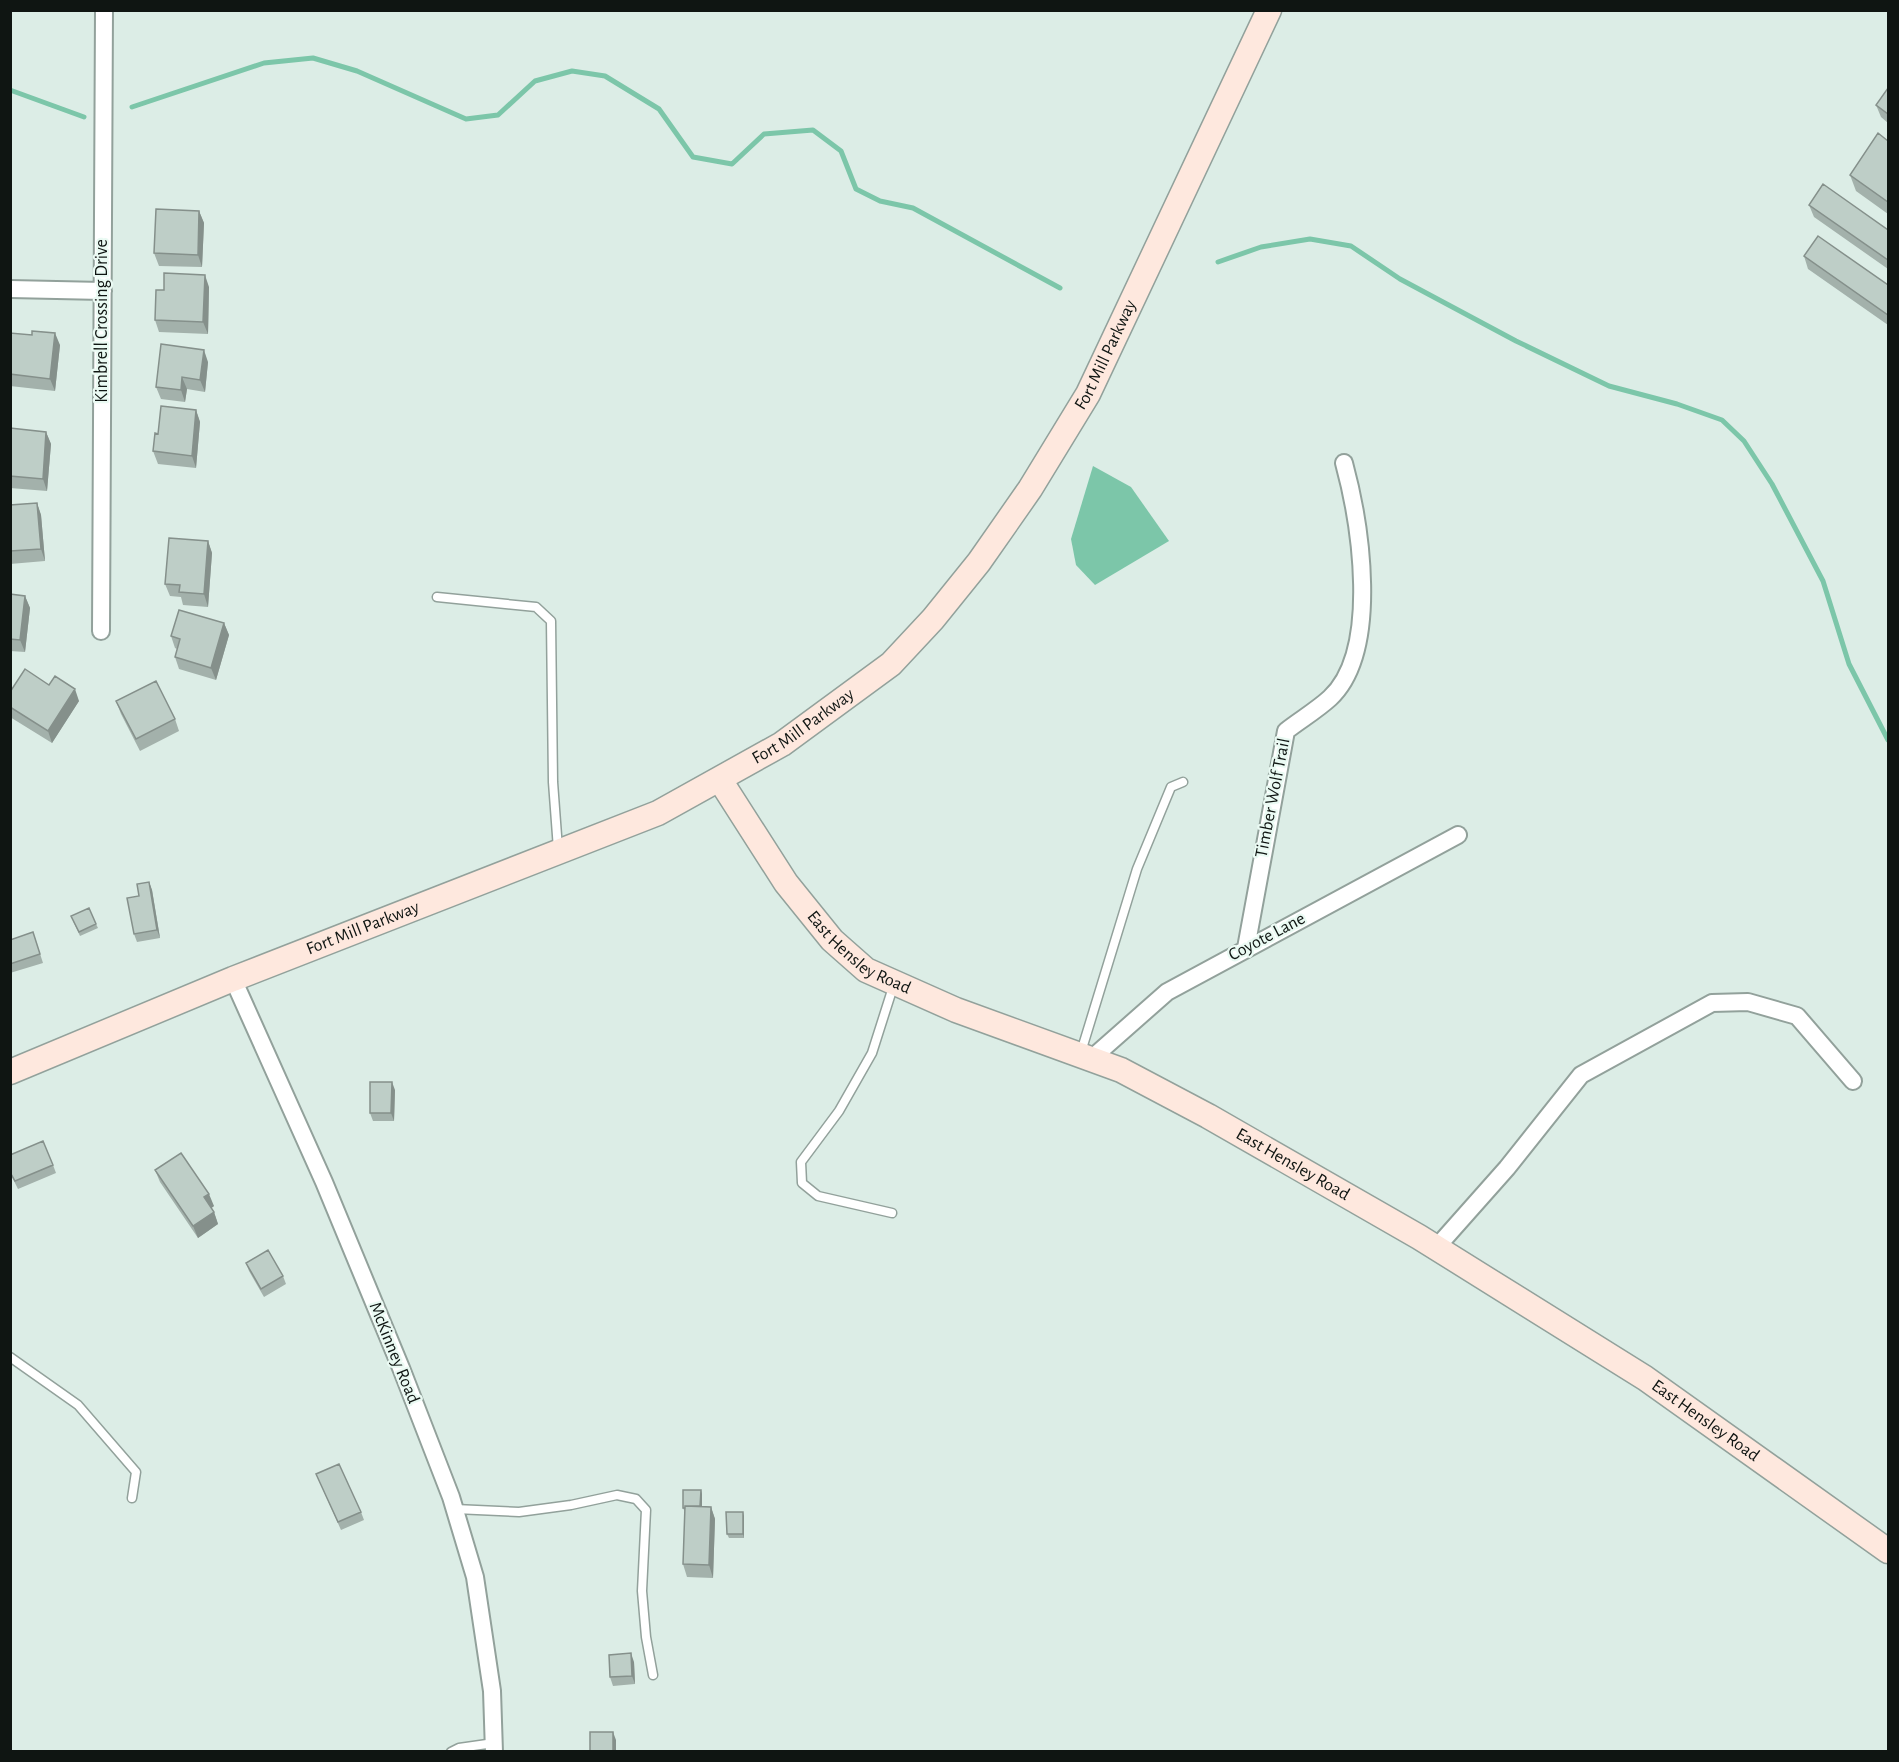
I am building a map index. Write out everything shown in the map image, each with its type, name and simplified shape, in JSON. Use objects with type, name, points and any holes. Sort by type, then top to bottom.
[{"type":"main road","name":"Fort Mill Parkway","points":[[10,1072],[233,979],[658,813],[782,744],[891,664],[933,619],[979,562],[1030,489],[1088,394],[1269,10]]},
{"type":"main road","name":"East Hensley Road","points":[[720,780],[786,883],[832,940],[866,970],[956,1010],[1121,1070],[1208,1116],[1436,1248],[1645,1378],[1888,1551]]},
{"type":"street","name":"Kimbrell Crossing Drive","points":[[101,631],[104,10]]},
{"type":"street","points":[[10,290],[103,291]]},
{"type":"street","name":"Timber Wolf Trail","points":[[1246,948],[1286,731],[1331,697],[1346,675],[1358,642],[1363,603],[1360,550],[1354,499],[1344,463]]},
{"type":"street","name":"Coyote Lane","points":[[1085,1057],[1167,992],[1458,835]]},
{"type":"street","name":"McKinney Road","points":[[233,979],[324,1182],[401,1368],[454,1509],[475,1577],[492,1691],[494,1748]]},
{"type":"street","points":[[1436,1248],[1507,1168],[1581,1075],[1712,1003],[1748,1002],[1797,1016],[1853,1081]]},
{"type":"lane","points":[[437,597],[536,607],[551,621],[553,782],[558,852]]},
{"type":"lane","points":[[1085,1057],[1137,869],[1171,788],[1183,782]]},
{"type":"lane","points":[[892,1213],[818,1196],[802,1183],[801,1162],[839,1111],[872,1053],[894,983]]},
{"type":"lane","points":[[10,1357],[78,1405],[136,1472],[132,1498]]},
{"type":"lane","points":[[454,1509],[519,1512],[572,1505],[617,1495],[636,1499],[646,1510],[642,1591],[646,1637],[653,1676]]},
{"type":"lane","points":[[451,1752],[494,1748]]},
{"type":"shaded area","points":[[1093,466],[1131,487],[1169,541],[1095,585],[1076,565],[1071,539]]},
{"type":"building","points":[[1888,88],[1888,114],[1876,105]]},
{"type":"building","points":[[1878,133],[1888,141],[1888,202],[1850,175]]},
{"type":"building","points":[[1823,184],[1888,230],[1888,260],[1809,205]]},
{"type":"building","points":[[156,209],[199,211],[198,255],[154,253]]},
{"type":"building","points":[[1818,236],[1888,285],[1888,315],[1804,256]]},
{"type":"building","points":[[164,273],[205,275],[203,322],[155,320],[156,290],[164,290]]},
{"type":"building","points":[[32,331],[55,333],[50,379],[10,374],[10,333],[32,335]]},
{"type":"building","points":[[161,344],[204,350],[200,380],[182,377],[181,390],[156,387]]},
{"type":"building","points":[[161,406],[196,410],[192,456],[153,451],[155,433],[158,434]]},
{"type":"building","points":[[10,428],[46,432],[43,479],[10,476]]},
{"type":"building","points":[[37,503],[41,549],[10,551],[10,505]]},
{"type":"building","points":[[169,538],[208,541],[204,594],[179,592],[180,585],[165,584]]},
{"type":"building","points":[[10,594],[25,596],[20,640],[10,639]]},
{"type":"building","points":[[179,610],[224,623],[211,668],[175,657],[180,639],[171,636]]},
{"type":"building","points":[[25,669],[49,685],[55,676],[75,689],[48,731],[10,707],[10,692]]},
{"type":"building","points":[[156,681],[175,719],[136,739],[116,701]]},
{"type":"building","points":[[149,882],[157,930],[134,934],[127,898],[139,896],[137,884]]},
{"type":"building","points":[[89,908],[96,924],[79,932],[71,916]]},
{"type":"building","points":[[33,932],[40,954],[10,964],[10,940]]},
{"type":"building","points":[[370,1082],[392,1082],[391,1113],[370,1113]]},
{"type":"building","points":[[43,1141],[53,1165],[15,1181],[10,1172],[10,1155]]},
{"type":"building","points":[[181,1153],[209,1194],[204,1197],[214,1212],[193,1226],[155,1170]]},
{"type":"building","points":[[268,1250],[283,1276],[261,1289],[246,1263]]},
{"type":"building","points":[[339,1464],[361,1512],[338,1522],[316,1474]]},
{"type":"building","points":[[683,1490],[701,1490],[700,1506],[683,1508]]},
{"type":"building","points":[[685,1506],[711,1507],[709,1565],[683,1564]]},
{"type":"building","points":[[726,1512],[743,1512],[743,1534],[727,1534]]},
{"type":"building","points":[[631,1653],[632,1676],[610,1677],[609,1655]]},
{"type":"building","points":[[590,1732],[613,1732],[613,1752],[590,1752]]},
{"type":"waterway","points":[[132,107],[264,63],[313,58],[357,71],[466,119],[498,115],[535,81],[572,71],[605,76],[659,109],[693,157],[732,164],[764,134],[813,130],[841,151],[856,189],[880,201],[913,208],[1060,288]]},
{"type":"waterway","points":[[10,90],[84,117]]},
{"type":"waterway","points":[[1218,262],[1261,247],[1310,239],[1351,246],[1400,279],[1516,341],[1609,386],[1677,404],[1722,420],[1744,441],[1772,484],[1823,581],[1849,664],[1888,740]]}]
